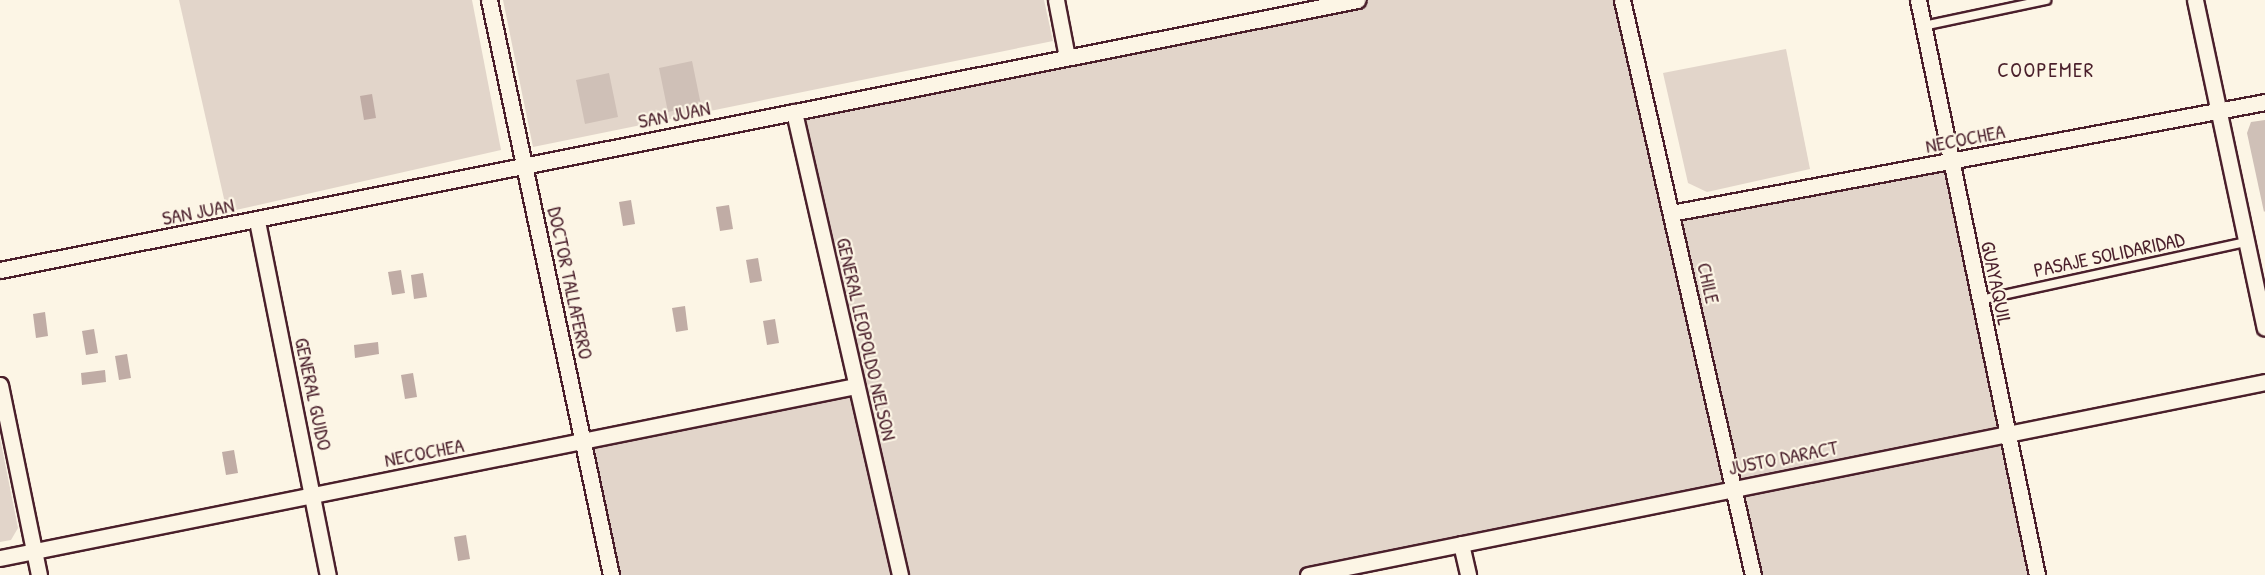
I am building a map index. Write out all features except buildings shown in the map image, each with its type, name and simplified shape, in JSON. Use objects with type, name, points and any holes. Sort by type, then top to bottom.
[{"type":"street","name":"DOCTOR TALLAFERRO","points":[[489,0],[611,575]]},
{"type":"street","points":[[1056,0],[1067,57]]},
{"type":"street","name":"SAN JUAN","points":[[0,270],[257,221],[1357,0]]},
{"type":"street","name":"CHILE","points":[[1622,0],[1753,575]]},
{"type":"street","name":"GUAYAQUIL","points":[[1918,0],[1949,162],[2037,575]]},
{"type":"street","points":[[2195,0],[2265,328]]},
{"type":"street","name":"NECOCHEA","points":[[1671,213],[2265,102]]},
{"type":"street","name":"GENERAL LEOPOLDO NELSON","points":[[794,112],[900,575]]},
{"type":"street","name":"GENERAL GUIDO","points":[[257,221],[328,575]]},
{"type":"street","name":"JUSTO DARACT","points":[[1308,575],[2265,382]]},
{"type":"street","points":[[0,385],[39,575]]},
{"type":"street","name":"NECOCHEA","points":[[0,558],[855,386]]},
{"type":"street","points":[[1461,544],[1468,575]]},
{"type":"lane","points":[[1923,26],[2046,0]]},
{"type":"lane","name":"PASAJE SOLIDARIDAD","points":[[1980,300],[2246,242]]},
{"type":"shaded area","points":[[179,0],[472,0],[501,150],[227,212]]},
{"type":"shaded area","points":[[503,0],[1044,0],[1053,41],[533,147]]},
{"type":"shaded area","points":[[1347,0],[1622,0],[1671,213],[1949,162],[2036,575],[1753,575],[1734,489],[1309,575],[611,575],[583,441],[855,385],[794,112]]},
{"type":"shaded area","points":[[1786,49],[1810,169],[1707,192],[1688,183],[1663,73]]},
{"type":"shaded area","points":[[372,94],[376,118],[364,120],[360,96]]},
{"type":"shaded area","points":[[631,200],[635,224],[623,226],[619,202]]},
{"type":"shaded area","points":[[729,205],[733,229],[720,231],[716,207]]},
{"type":"shaded area","points":[[758,258],[762,281],[750,283],[746,260]]},
{"type":"shaded area","points":[[401,270],[405,293],[392,295],[388,272]]},
{"type":"shaded area","points":[[423,273],[427,297],[414,299],[411,275]]},
{"type":"shaded area","points":[[685,306],[688,330],[676,332],[672,308]]},
{"type":"shaded area","points":[[45,312],[48,336],[36,338],[33,314]]},
{"type":"shaded area","points":[[775,319],[779,343],[767,345],[763,321]]},
{"type":"shaded area","points":[[94,329],[98,353],[86,355],[82,331]]},
{"type":"shaded area","points":[[378,342],[379,354],[355,358],[354,345]]},
{"type":"shaded area","points":[[127,354],[131,378],[119,380],[115,356]]},
{"type":"shaded area","points":[[105,370],[106,382],[82,385],[81,373]]},
{"type":"shaded area","points":[[413,373],[417,397],[405,399],[401,375]]},
{"type":"shaded area","points":[[0,438],[18,528],[11,540],[0,542]]},
{"type":"shaded area","points":[[234,450],[238,473],[226,475],[222,452]]},
{"type":"shaded area","points":[[466,535],[470,559],[458,561],[454,537]]},
{"type":"district","name":"COOPEMER","points":[[2046,70]]}]
